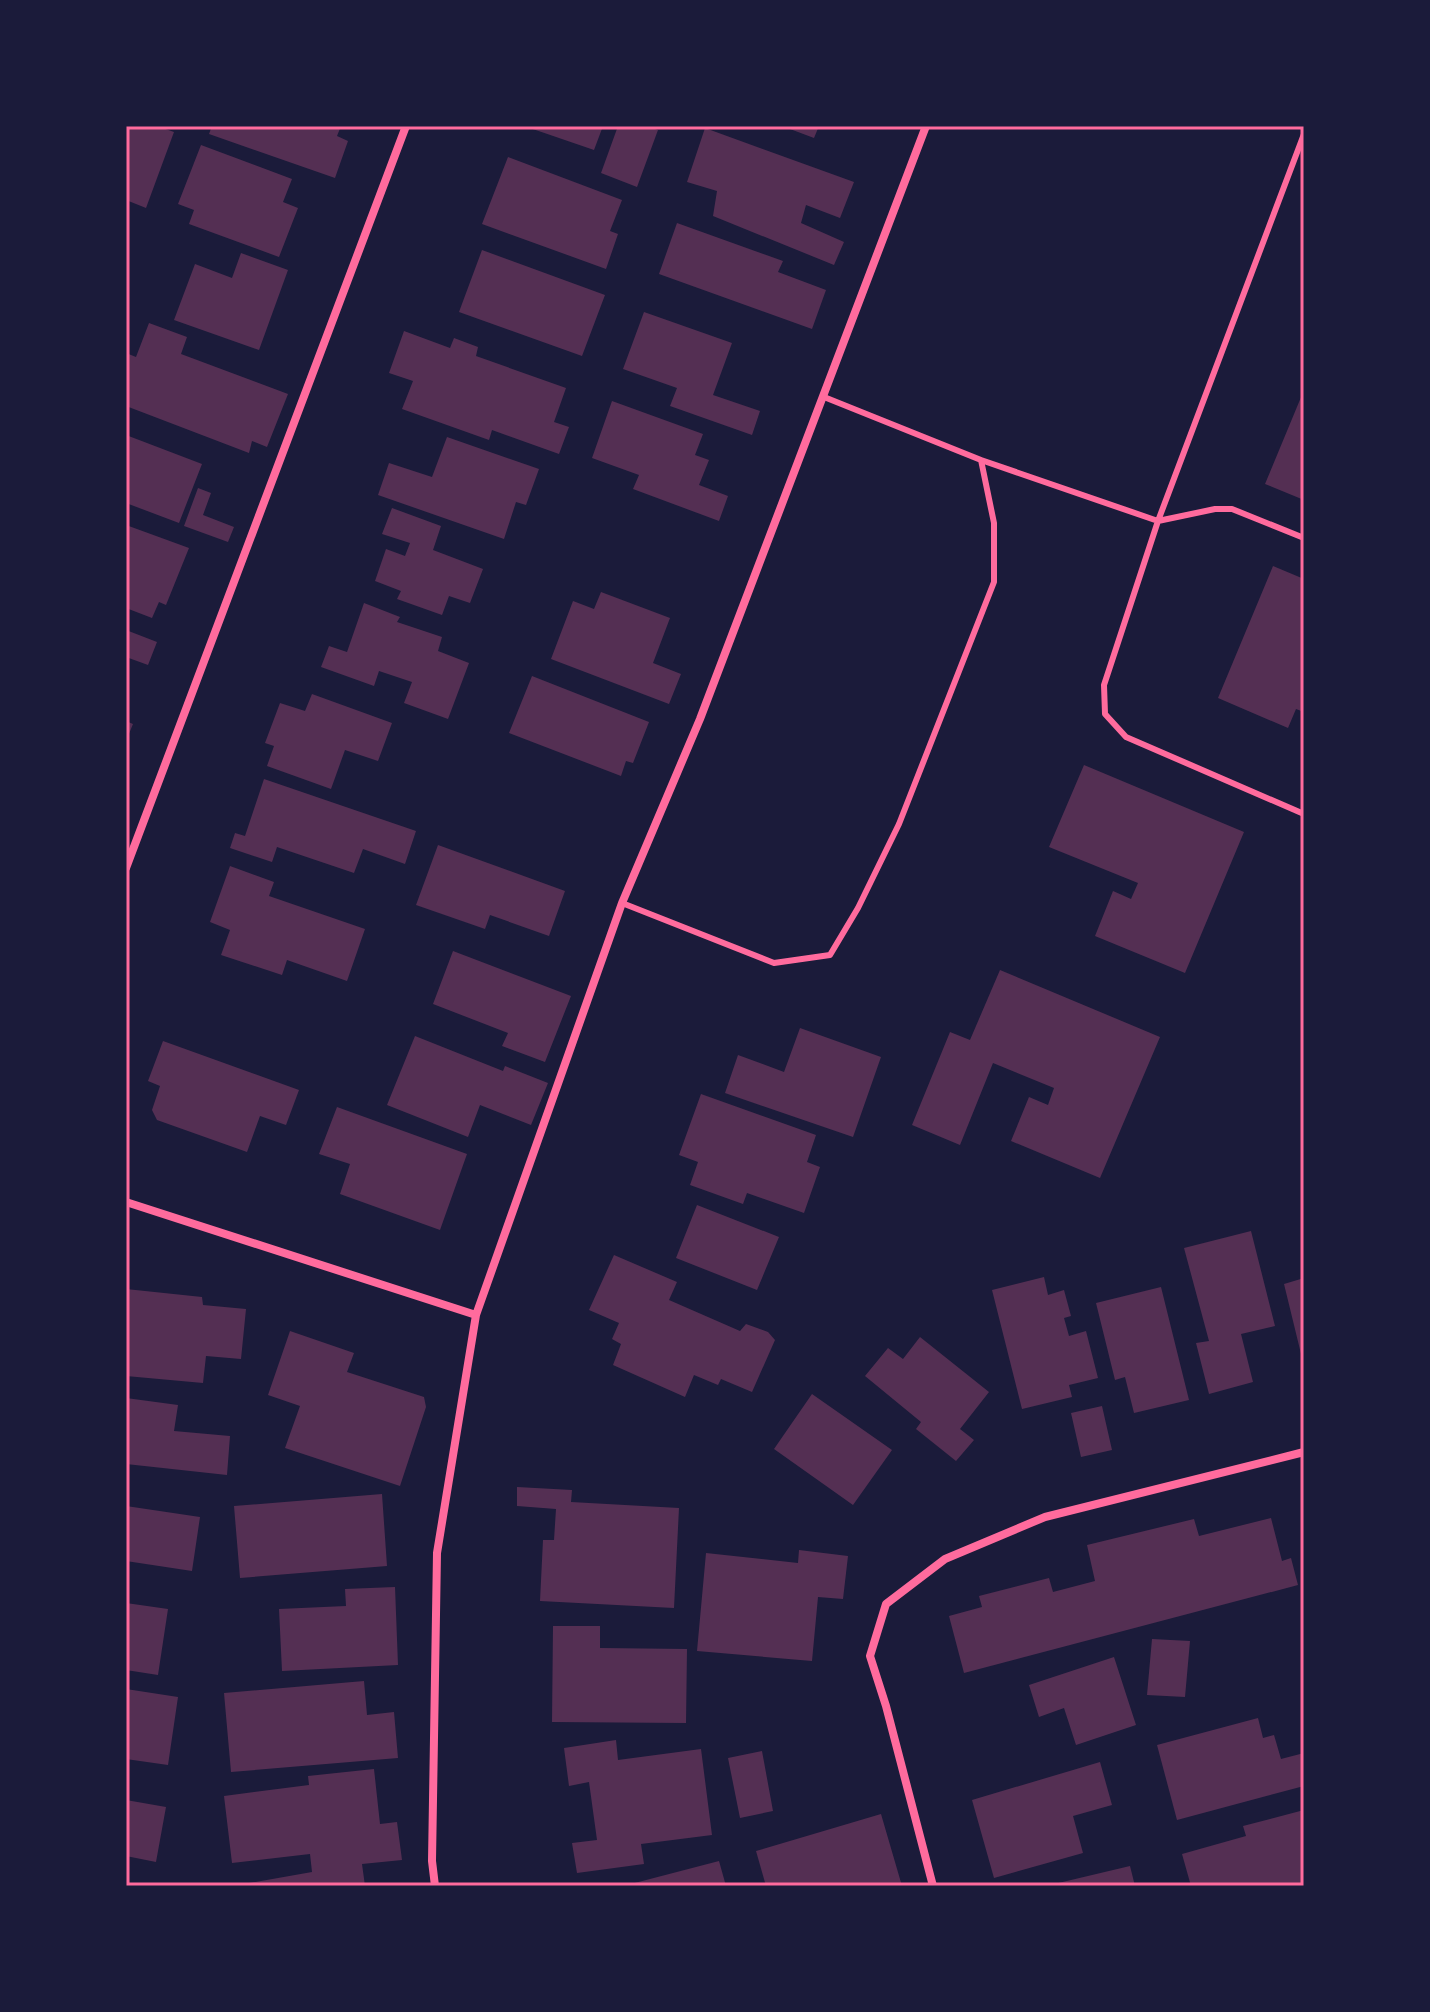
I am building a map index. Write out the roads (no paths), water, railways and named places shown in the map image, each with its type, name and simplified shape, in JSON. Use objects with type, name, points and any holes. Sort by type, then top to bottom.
[{"type":"street","points":[[126,868],[406,126]]},
{"type":"street","points":[[435,1886],[432,1861],[437,1553],[476,1315],[622,903],[700,719],[926,126]]},
{"type":"street","points":[[126,1202],[476,1315]]},
{"type":"street","points":[[933,1886],[870,1656],[886,1604],[945,1559],[1045,1517],[1304,1452]]},
{"type":"lane","points":[[1304,134],[1158,521],[1104,685],[1105,714],[1126,737],[1304,814]]},
{"type":"lane","points":[[824,397],[981,460],[1158,521],[1215,509],[1232,509],[1304,538]]},
{"type":"lane","points":[[622,903],[774,963],[830,955],[858,908],[899,824],[994,582],[994,523],[981,460]]}]
